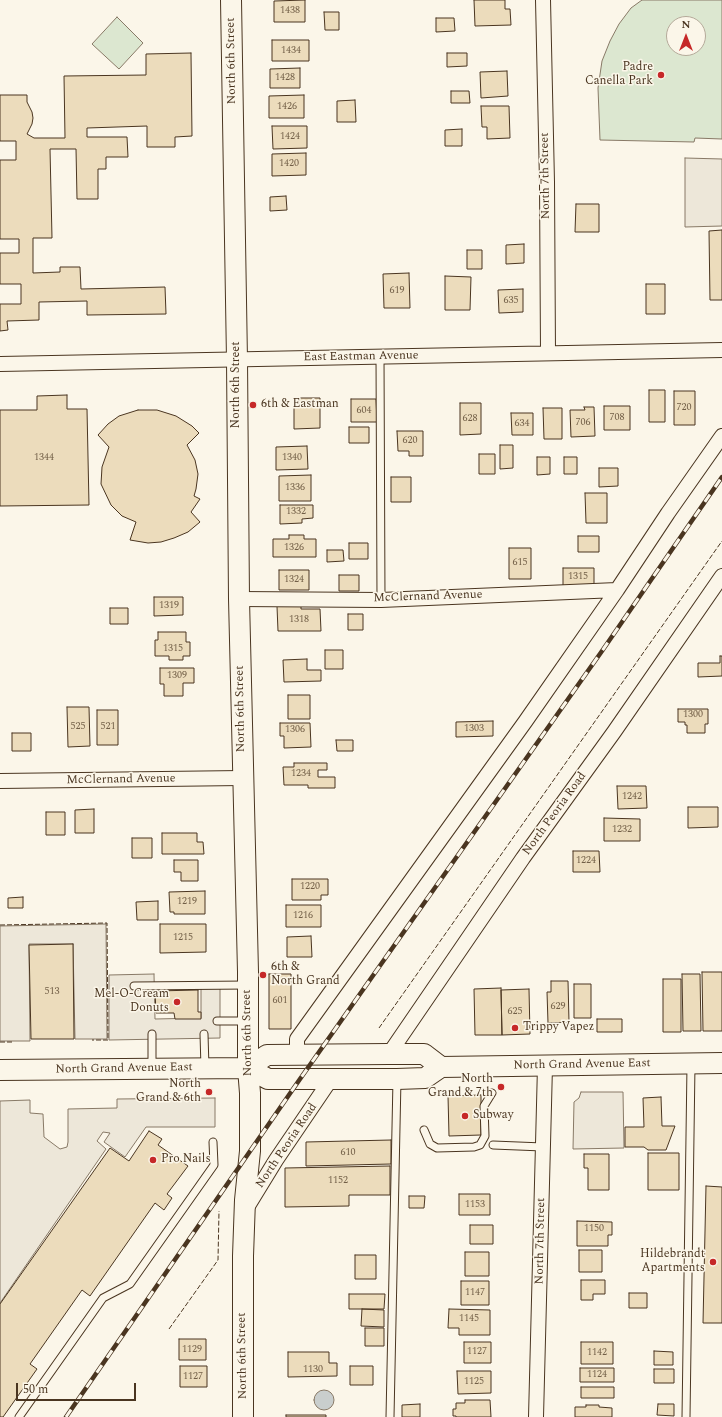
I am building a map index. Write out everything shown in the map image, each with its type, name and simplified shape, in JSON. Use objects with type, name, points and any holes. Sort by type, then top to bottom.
[{"type":"main road","name":"North 6th Street","points":[[231,0],[242,778],[248,985],[248,1068],[250,1094],[250,1151],[244,1213],[242,1301],[243,1417]]},
{"type":"main road","points":[[248,1068],[267,1055],[297,1054],[424,1054],[441,1067]]},
{"type":"main road","name":"North Grand Avenue East","points":[[0,1070],[248,1068],[268,1079],[331,1079],[425,1078],[441,1067],[722,1063]]},
{"type":"street","name":"North 7th Street","points":[[543,0],[547,174],[548,353]]},
{"type":"street","name":"East Eastman Avenue","points":[[0,364],[722,350]]},
{"type":"street","points":[[297,1054],[297,1039],[525,722],[722,436]]},
{"type":"street","name":"North Peoria Road","points":[[389,1054],[519,864],[614,732],[722,576]]},
{"type":"street","name":"McClernand Avenue","points":[[239,599],[381,600],[617,590]]},
{"type":"street","name":"McClernand Avenue","points":[[0,781],[242,778]]},
{"type":"street","name":"North 7th Street","points":[[536,1417],[545,1066]]},
{"type":"street","name":"North Peoria Road","points":[[244,1213],[276,1160],[331,1079]]},
{"type":"lane","points":[[380,356],[381,600]]},
{"type":"lane","points":[[134,986],[248,985]]},
{"type":"lane","points":[[216,1021],[248,1021]]},
{"type":"lane","points":[[152,1034],[152,1069]]},
{"type":"lane","points":[[204,1034],[205,1068]]},
{"type":"lane","points":[[686,1417],[691,1063]]},
{"type":"lane","points":[[390,1417],[397,1078]]},
{"type":"lane","points":[[424,1130],[430,1144],[437,1148],[474,1147],[480,1145],[485,1136],[484,1106],[492,1093]]},
{"type":"lane","points":[[19,1417],[103,1298],[130,1284],[214,1165],[213,1142]]},
{"type":"lane","points":[[493,1145],[543,1147]]},
{"type":"green space","name":"Padre Canella Park","points":[[642,0],[722,0],[722,139],[695,138],[694,142],[600,140],[598,88],[602,61],[619,24],[631,8]]},
{"type":"green space","points":[[117,17],[143,43],[119,69],[92,44]]},
{"type":"shaded area","points":[[685,158],[722,159],[722,226],[685,227]]},
{"type":"shaded area","points":[[106,924],[107,1039],[75,1039],[73,944],[29,944],[30,1041],[0,1041],[0,926]]},
{"type":"shaded area","points":[[154,974],[155,1019],[201,1018],[201,986],[220,986],[220,1038],[109,1040],[109,975]]},
{"type":"shaded area","points":[[581,1092],[623,1092],[624,1148],[573,1149],[574,1102],[579,1098]]},
{"type":"shaded area","points":[[215,1098],[215,1127],[146,1127],[125,1157],[104,1142],[110,1133],[103,1132],[97,1141],[106,1149],[0,1303],[0,1101],[30,1100],[30,1113],[43,1114],[44,1137],[60,1149],[67,1147],[68,1142],[68,1109],[117,1108],[117,1099]]},
{"type":"shaded area","points":[[324,1390],[331,1393],[334,1400],[331,1407],[324,1410],[317,1407],[314,1400],[317,1393]]},
{"type":"building","points":[[305,0],[305,22],[274,22],[274,1]]},
{"type":"building","points":[[474,0],[505,0],[505,9],[510,9],[511,25],[475,26]]},
{"type":"building","points":[[324,12],[339,12],[339,30],[325,30]]},
{"type":"building","points":[[436,18],[454,18],[455,31],[436,32]]},
{"type":"building","points":[[272,40],[309,40],[309,61],[272,61]]},
{"type":"building","points":[[191,53],[192,136],[175,137],[175,147],[147,147],[147,126],[87,128],[87,137],[127,137],[128,157],[106,157],[106,169],[98,169],[98,199],[77,199],[76,149],[50,149],[52,238],[33,238],[33,273],[60,272],[60,267],[80,267],[81,289],[165,287],[166,314],[87,315],[87,301],[39,302],[39,320],[7,321],[8,330],[0,331],[0,304],[21,304],[21,284],[0,284],[0,253],[19,253],[19,239],[0,239],[0,160],[16,160],[16,141],[0,141],[0,95],[27,95],[27,102],[33,118],[27,134],[34,138],[65,138],[64,76],[146,75],[146,54]]},
{"type":"building","points":[[447,53],[467,53],[467,66],[447,67]]},
{"type":"building","points":[[300,68],[300,88],[270,88],[270,69]]},
{"type":"building","points":[[507,71],[508,96],[481,98],[480,72]]},
{"type":"building","points":[[451,91],[469,91],[470,103],[451,103]]},
{"type":"building","points":[[304,95],[304,118],[269,118],[269,96]]},
{"type":"building","points":[[355,100],[356,122],[337,122],[337,101]]},
{"type":"building","points":[[481,106],[509,106],[510,138],[487,139],[487,127],[482,127]]},
{"type":"building","points":[[272,126],[307,126],[307,148],[273,149]]},
{"type":"building","points":[[462,129],[462,146],[445,146],[445,130]]},
{"type":"building","points":[[306,153],[306,175],[272,176],[272,154]]},
{"type":"building","points":[[286,196],[287,210],[270,211],[270,197]]},
{"type":"building","points":[[576,204],[599,204],[599,232],[575,232]]},
{"type":"building","points":[[722,230],[722,300],[710,300],[709,231]]},
{"type":"building","points":[[524,244],[524,263],[506,264],[506,245]]},
{"type":"building","points":[[467,250],[482,250],[482,269],[467,269]]},
{"type":"building","points":[[409,273],[410,308],[384,308],[383,274]]},
{"type":"building","points":[[445,276],[471,277],[470,310],[445,310]]},
{"type":"building","points":[[646,284],[665,284],[665,314],[646,314]]},
{"type":"building","points":[[523,289],[523,312],[499,313],[498,290]]},
{"type":"building","points":[[649,390],[665,390],[665,422],[649,422]]},
{"type":"building","points":[[674,391],[695,391],[695,425],[674,425]]},
{"type":"building","points":[[67,395],[67,409],[87,409],[89,505],[0,506],[0,410],[37,410],[37,396]]},
{"type":"building","points":[[294,398],[320,398],[320,428],[294,429]]},
{"type":"building","points":[[351,399],[376,399],[377,422],[351,422]]},
{"type":"building","points":[[460,403],[481,403],[481,434],[460,435]]},
{"type":"building","points":[[604,406],[630,406],[630,430],[604,430]]},
{"type":"building","points":[[584,407],[594,407],[595,436],[571,437],[570,410],[585,410]]},
{"type":"building","points":[[543,408],[562,408],[562,439],[544,439]]},
{"type":"building","points":[[138,410],[157,410],[176,416],[192,426],[199,433],[187,445],[195,460],[198,474],[194,496],[200,499],[191,512],[200,522],[188,532],[161,542],[148,543],[130,540],[136,522],[122,516],[111,505],[101,484],[102,467],[109,447],[98,435],[108,424],[119,416]]},
{"type":"building","points":[[511,413],[533,413],[533,435],[512,435]]},
{"type":"building","points":[[349,427],[369,427],[369,443],[349,443]]},
{"type":"building","points":[[397,431],[423,431],[423,456],[409,456],[409,451],[398,451]]},
{"type":"building","points":[[500,445],[513,445],[513,468],[500,469]]},
{"type":"building","points":[[307,446],[308,469],[276,470],[276,447]]},
{"type":"building","points":[[479,454],[495,454],[495,474],[479,474]]},
{"type":"building","points":[[537,457],[550,457],[550,474],[537,475]]},
{"type":"building","points":[[564,457],[577,457],[577,474],[564,474]]},
{"type":"building","points":[[599,468],[618,468],[618,486],[599,487]]},
{"type":"building","points":[[311,475],[311,501],[279,501],[279,476]]},
{"type":"building","points":[[391,477],[411,477],[411,502],[391,502]]},
{"type":"building","points":[[585,493],[607,493],[607,523],[586,523]]},
{"type":"building","points":[[280,505],[313,505],[313,518],[302,519],[302,523],[280,524]]},
{"type":"building","points":[[289,535],[304,535],[304,539],[316,539],[316,557],[273,557],[273,539],[289,539]]},
{"type":"building","points":[[578,536],[599,536],[599,552],[578,552]]},
{"type":"building","points":[[349,543],[368,543],[368,559],[349,559]]},
{"type":"building","points":[[509,548],[531,548],[531,579],[509,579]]},
{"type":"building","points":[[327,550],[343,550],[344,561],[327,562]]},
{"type":"building","points":[[563,568],[594,568],[594,587],[563,587]]},
{"type":"building","points":[[279,570],[309,570],[309,590],[279,590]]},
{"type":"building","points":[[339,575],[359,575],[359,591],[339,591]]},
{"type":"building","points":[[154,597],[183,597],[183,615],[154,616]]},
{"type":"building","points":[[277,606],[301,606],[301,609],[320,609],[321,631],[278,631]]},
{"type":"building","points":[[110,608],[128,608],[128,624],[110,624]]},
{"type":"building","points":[[348,614],[363,614],[363,630],[348,630]]},
{"type":"building","points":[[158,632],[186,632],[186,642],[190,642],[190,656],[183,656],[183,660],[169,660],[169,656],[155,656],[155,640],[158,640]]},
{"type":"building","points":[[325,650],[343,650],[343,669],[325,669]]},
{"type":"building","points":[[720,656],[722,656],[722,676],[698,677],[698,663],[720,663]]},
{"type":"building","points":[[307,659],[307,670],[321,670],[321,681],[284,682],[283,660]]},
{"type":"building","points":[[160,668],[194,668],[194,683],[183,683],[183,696],[164,696],[164,684],[160,684]]},
{"type":"building","points":[[288,695],[310,695],[310,719],[288,719]]},
{"type":"building","points":[[67,707],[89,707],[90,746],[68,747]]},
{"type":"building","points":[[678,709],[708,709],[708,724],[705,724],[705,733],[687,733],[687,725],[685,725],[685,722],[678,722]]},
{"type":"building","points":[[97,710],[118,710],[118,745],[97,745]]},
{"type":"building","points":[[493,721],[493,736],[456,737],[456,722]]},
{"type":"building","points":[[280,723],[310,723],[311,747],[284,748],[284,736],[280,736]]},
{"type":"building","points":[[12,733],[31,733],[31,751],[12,751]]},
{"type":"building","points":[[336,740],[353,740],[353,751],[337,751]]},
{"type":"building","points":[[294,763],[327,763],[327,770],[318,770],[318,777],[335,777],[335,788],[308,788],[308,785],[284,785],[283,767],[294,767]]},
{"type":"building","points":[[617,786],[646,786],[647,808],[618,809]]},
{"type":"building","points":[[688,807],[718,807],[718,827],[688,828]]},
{"type":"building","points":[[94,809],[94,833],[75,833],[75,810]]},
{"type":"building","points":[[46,812],[65,812],[65,835],[46,835]]},
{"type":"building","points":[[604,818],[640,819],[640,841],[604,841]]},
{"type":"building","points":[[162,833],[197,833],[197,842],[203,842],[204,854],[162,854]]},
{"type":"building","points":[[132,838],[152,838],[152,858],[132,858]]},
{"type":"building","points":[[573,851],[599,851],[600,872],[573,872]]},
{"type":"building","points":[[174,860],[198,860],[198,881],[181,881],[181,872],[174,872]]},
{"type":"building","points":[[292,879],[328,879],[328,895],[321,895],[321,900],[292,900]]},
{"type":"building","points":[[205,891],[205,914],[174,914],[174,912],[170,912],[169,892]]},
{"type":"building","points":[[23,897],[23,908],[8,908],[8,898]]},
{"type":"building","points":[[158,901],[158,920],[137,920],[136,902]]},
{"type":"building","points":[[286,905],[321,905],[321,927],[286,927]]},
{"type":"building","points":[[160,924],[206,924],[206,952],[160,953]]},
{"type":"building","points":[[311,936],[312,957],[287,957],[287,937]]},
{"type":"building","points":[[73,944],[74,1039],[31,1039],[29,945]]},
{"type":"building","points":[[702,972],[722,972],[722,1031],[703,1031]]},
{"type":"building","points":[[269,974],[291,974],[291,1029],[269,1029]]},
{"type":"building","points":[[682,974],[700,974],[701,1031],[683,1031]]},
{"type":"building","points":[[663,979],[681,979],[681,1032],[663,1032]]},
{"type":"building","points":[[551,981],[568,981],[569,1022],[548,1023],[547,992],[551,992]]},
{"type":"building","points":[[574,984],[591,984],[591,1018],[574,1018]]},
{"type":"building","points":[[501,988],[502,1035],[475,1035],[474,989]]},
{"type":"building","points":[[529,989],[530,1034],[502,1035],[501,990]]},
{"type":"building","points":[[198,990],[198,1012],[201,1012],[201,1019],[175,1019],[174,1013],[156,1013],[155,991]]},
{"type":"building","points":[[597,1019],[622,1019],[622,1032],[597,1032]]},
{"type":"building","points":[[481,1095],[481,1135],[449,1136],[448,1096]]},
{"type":"building","points":[[661,1097],[662,1126],[675,1126],[666,1150],[648,1150],[644,1147],[625,1147],[625,1127],[644,1127],[643,1098]]},
{"type":"building","points":[[149,1131],[162,1139],[158,1145],[188,1166],[167,1194],[172,1198],[164,1210],[155,1203],[90,1296],[82,1290],[30,1364],[37,1369],[3,1417],[0,1417],[0,1304],[110,1148],[129,1161]]},
{"type":"building","points":[[391,1140],[391,1164],[306,1166],[306,1142]]},
{"type":"building","points":[[648,1153],[679,1153],[679,1190],[648,1190]]},
{"type":"building","points":[[584,1154],[609,1154],[609,1190],[588,1190],[588,1168],[584,1168]]},
{"type":"building","points":[[390,1166],[390,1195],[349,1195],[349,1206],[285,1207],[285,1168]]},
{"type":"building","name":"Hildebrandt Apartments","points":[[706,1186],[722,1187],[722,1323],[703,1323]]},
{"type":"building","points":[[459,1194],[490,1194],[490,1215],[459,1215]]},
{"type":"building","points":[[409,1196],[425,1196],[424,1208],[409,1208]]},
{"type":"building","points":[[577,1221],[612,1222],[612,1235],[608,1235],[608,1246],[577,1246]]},
{"type":"building","points":[[470,1225],[493,1225],[493,1244],[470,1244]]},
{"type":"building","points":[[579,1250],[602,1250],[602,1272],[579,1272]]},
{"type":"building","points":[[465,1252],[489,1252],[489,1276],[465,1276]]},
{"type":"building","points":[[355,1255],[376,1255],[376,1279],[355,1279]]},
{"type":"building","points":[[581,1280],[605,1280],[605,1294],[593,1294],[593,1300],[581,1300]]},
{"type":"building","points":[[461,1281],[489,1281],[489,1305],[461,1305]]},
{"type":"building","points":[[629,1293],[647,1293],[647,1308],[629,1308]]},
{"type":"building","points":[[349,1294],[385,1294],[384,1309],[349,1309]]},
{"type":"building","points":[[362,1309],[384,1310],[384,1327],[361,1326]]},
{"type":"building","points":[[449,1309],[490,1310],[490,1335],[459,1335],[459,1328],[448,1328]]},
{"type":"building","points":[[365,1328],[384,1328],[384,1346],[365,1346]]},
{"type":"building","points":[[179,1339],[206,1339],[206,1360],[179,1360]]},
{"type":"building","points":[[464,1342],[491,1342],[491,1363],[464,1363]]},
{"type":"building","points":[[581,1342],[613,1342],[613,1364],[581,1364]]},
{"type":"building","points":[[654,1351],[673,1352],[673,1365],[654,1365]]},
{"type":"building","points":[[288,1352],[329,1352],[329,1363],[337,1363],[337,1376],[288,1377]]},
{"type":"building","points":[[180,1366],[207,1366],[207,1387],[180,1387]]},
{"type":"building","points":[[350,1366],[373,1366],[373,1385],[350,1385]]},
{"type":"building","points":[[580,1368],[614,1368],[614,1382],[580,1382]]},
{"type":"building","points":[[654,1369],[674,1369],[674,1383],[654,1383]]},
{"type":"building","points":[[457,1371],[491,1371],[491,1393],[458,1394]]},
{"type":"building","points":[[581,1387],[614,1387],[614,1398],[581,1398]]},
{"type":"building","points":[[465,1400],[490,1400],[491,1417],[453,1416],[453,1409],[456,1409],[456,1403],[465,1403]]},
{"type":"building","points":[[420,1404],[420,1417],[402,1417],[402,1405]]},
{"type":"building","points":[[658,1404],[674,1404],[674,1416],[657,1415]]},
{"type":"building","points":[[586,1405],[599,1405],[599,1407],[612,1408],[612,1417],[575,1417],[575,1407],[586,1407]]},
{"type":"building","points":[[286,1415],[326,1415],[326,1417],[286,1417]]},
{"type":"railway","points":[[66,1417],[300,1079],[602,651],[722,477]]},
{"type":"fence","points":[[379,1028],[722,541]]},
{"type":"fence","points":[[0,925],[107,923],[108,1040],[92,1040]]},
{"type":"fence","points":[[0,1042],[13,1042]]},
{"type":"fence","points":[[169,1329],[218,1260],[219,1211]]},
{"type":"place","name":"Padre Canella Park","points":[[661,75]]},
{"type":"place","name":"6th & Eastman","points":[[253,405]]},
{"type":"place","name":"6th & North Grand","points":[[263,975]]},
{"type":"place","name":"Mel-O-Cream Donuts","points":[[177,1002]]},
{"type":"place","name":"Trippy Vapez","points":[[515,1028]]},
{"type":"place","name":"North Grand & 7th","points":[[501,1087]]},
{"type":"place","name":"North Grand & 6th","points":[[209,1092]]},
{"type":"place","name":"Subway","points":[[465,1116]]},
{"type":"place","name":"Pro Nails","points":[[153,1160]]},
{"type":"place","name":"Hildebrandt Apartments","points":[[713,1262]]}]
